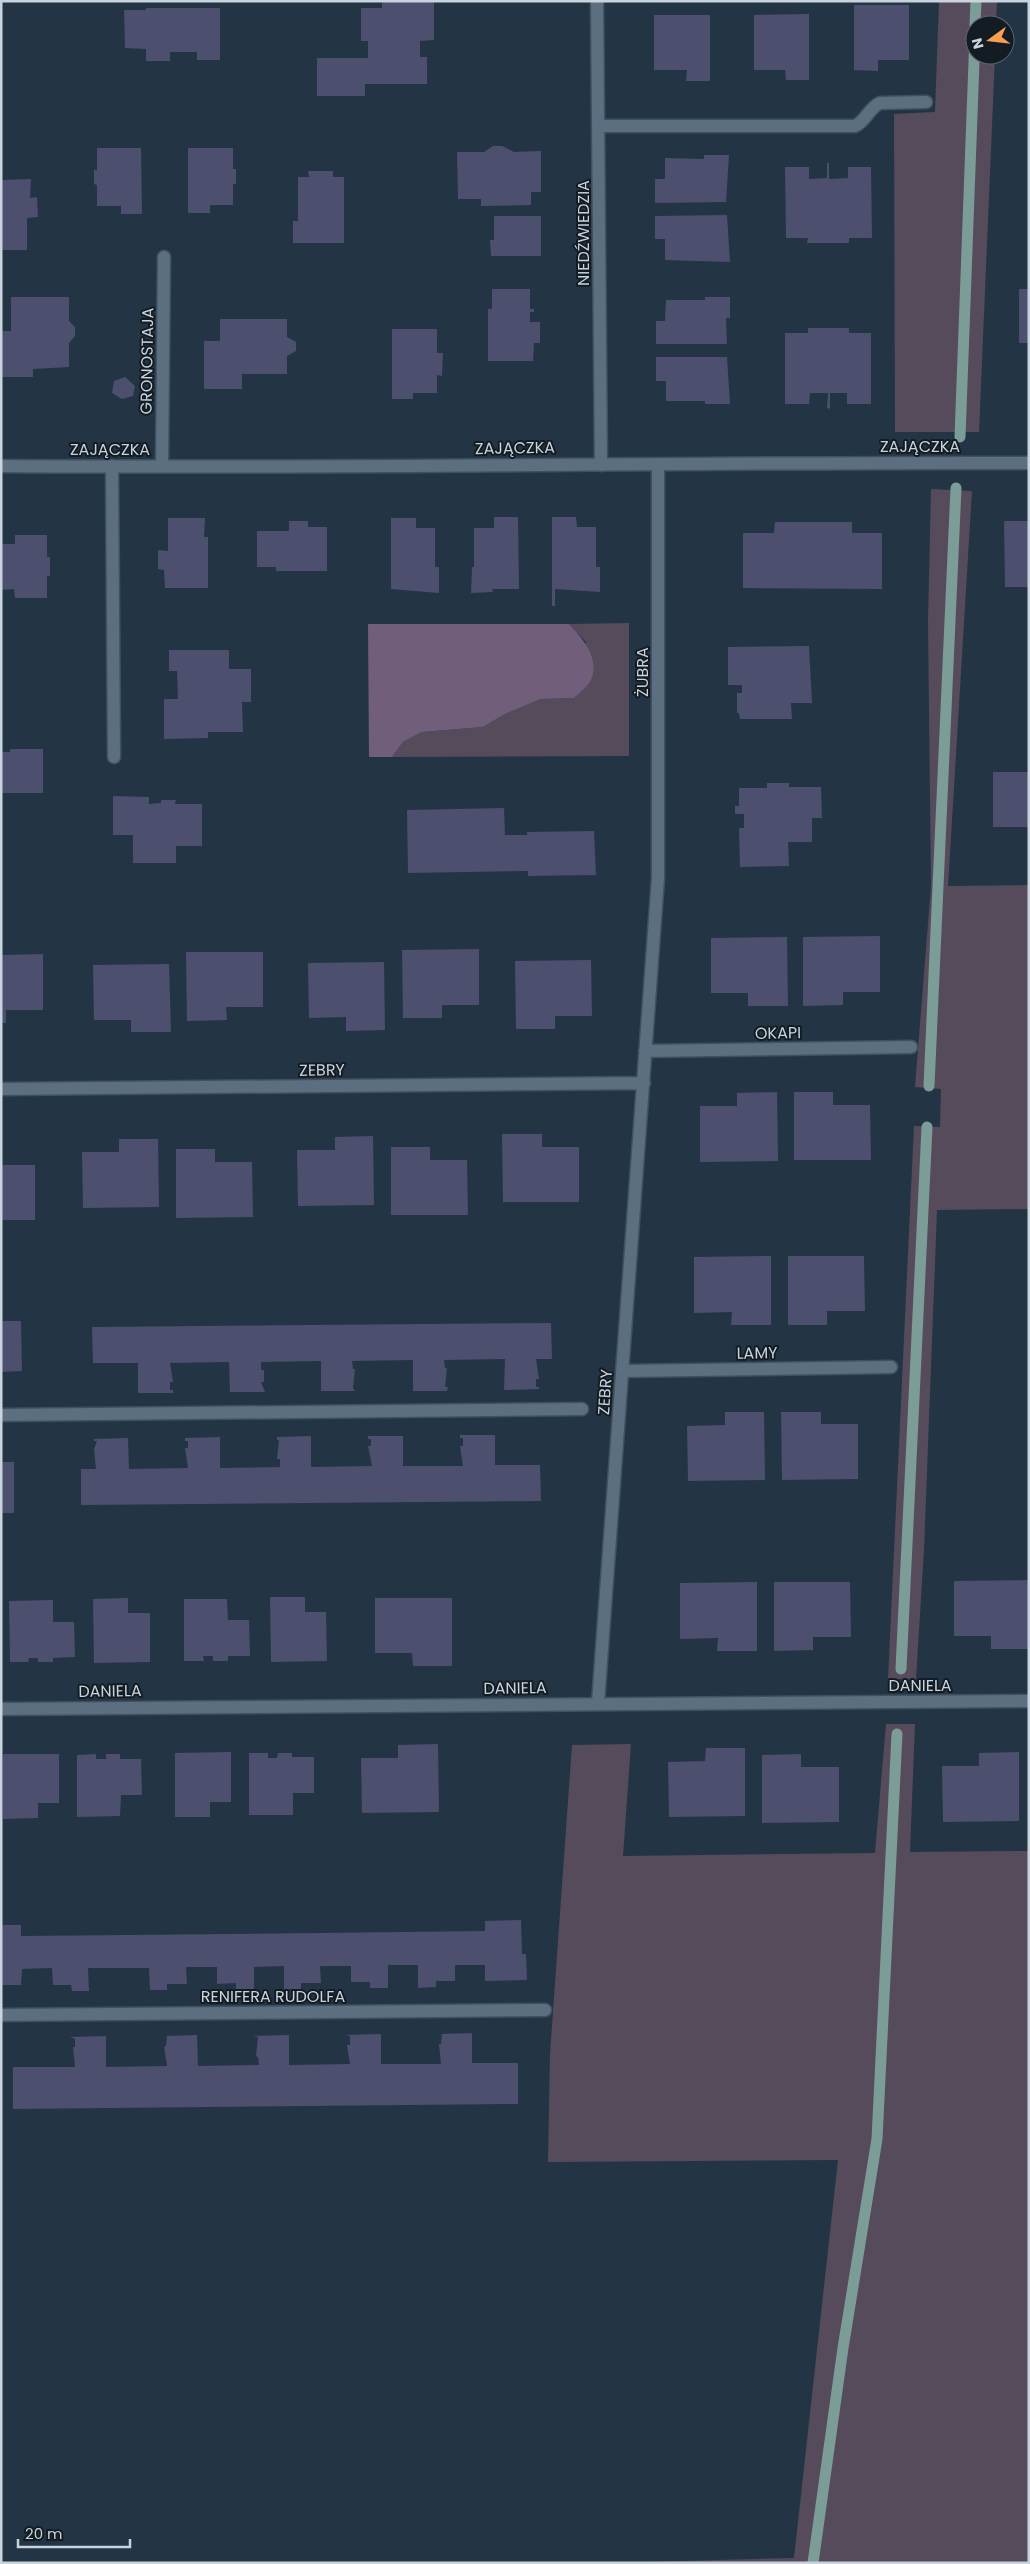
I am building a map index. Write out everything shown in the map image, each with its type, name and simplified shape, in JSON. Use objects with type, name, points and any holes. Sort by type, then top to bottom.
[{"type":"street","name":"NIEDŹWIEDZIA","points":[[597,1],[600,126],[601,465]]},
{"type":"street","points":[[600,126],[855,126],[860,124],[874,106],[880,103],[926,102]]},
{"type":"street","name":"GRONOSTAJA","points":[[162,465],[164,257]]},
{"type":"street","name":"ZAJĄCZKA","points":[[1,466],[658,466],[832,462],[1029,462]]},
{"type":"street","points":[[112,466],[114,757]]},
{"type":"street","name":"ŻUBRA","points":[[658,466],[658,878]]},
{"type":"street","name":"ZEBRY","points":[[598,1703],[658,878]]},
{"type":"street","name":"OKAPI","points":[[646,1051],[911,1047]]},
{"type":"street","name":"ZEBRY","points":[[1,1089],[644,1083]]},
{"type":"street","name":"LAMY","points":[[623,1371],[891,1367]]},
{"type":"street","points":[[1,1415],[582,1409]]},
{"type":"street","name":"DANIELA","points":[[1,1709],[1029,1701]]},
{"type":"street","name":"RENIFERA RUDOLFA","points":[[1,2015],[545,2010]]},
{"type":"shaded area","points":[[939,1],[997,1],[996,15],[965,15],[965,65],[995,65],[979,432],[895,432],[894,114],[935,112]]},
{"type":"shaded area","points":[[931,489],[972,491],[948,886],[1029,885],[1029,1209],[937,1210],[924,1550],[916,1679],[888,1679],[914,1126],[940,1127],[941,1089],[915,1087],[931,886],[928,622]]},
{"type":"shaded area","points":[[629,623],[629,756],[392,757],[403,742],[422,732],[483,727],[505,714],[541,699],[574,698],[586,642],[569,624]]},
{"type":"shaded area","points":[[368,624],[569,624],[589,649],[592,657],[593,672],[590,682],[574,698],[541,699],[505,714],[483,727],[422,732],[403,742],[392,757],[369,757]]},
{"type":"shaded area","points":[[886,1724],[915,1724],[910,1852],[1029,1851],[1029,2563],[611,2563],[794,2558],[838,2160],[548,2162],[550,2054],[572,1745],[631,1744],[623,1856],[875,1853]]},
{"type":"building","points":[[382,1],[434,1],[434,40],[420,41],[420,57],[427,57],[427,84],[365,84],[365,96],[317,96],[317,58],[368,58],[368,41],[361,41],[361,8],[382,8]]},
{"type":"building","points":[[854,5],[909,5],[909,60],[878,60],[878,71],[854,70]]},
{"type":"building","points":[[146,8],[220,8],[220,60],[197,60],[197,52],[170,52],[170,61],[146,61],[146,49],[125,48],[124,10],[146,10]]},
{"type":"building","points":[[809,14],[809,80],[786,80],[785,70],[754,70],[754,15]]},
{"type":"building","points":[[654,15],[710,15],[710,81],[686,81],[687,70],[654,70]]},
{"type":"building","points":[[493,146],[502,146],[514,152],[541,151],[541,192],[531,192],[531,205],[481,206],[481,199],[458,199],[457,152],[484,152]]},
{"type":"building","points":[[97,148],[141,148],[142,214],[121,214],[121,206],[97,206],[97,185],[94,184],[94,170],[97,170]]},
{"type":"building","points":[[188,148],[233,148],[233,169],[236,169],[236,184],[233,184],[233,205],[210,205],[210,213],[188,213]]},
{"type":"building","points":[[704,155],[729,155],[726,202],[655,203],[655,179],[665,179],[665,158],[704,159]]},
{"type":"building","points":[[827,163],[829,163],[829,179],[848,178],[848,167],[871,167],[872,238],[849,238],[849,243],[807,243],[808,238],[786,238],[785,167],[809,167],[809,179],[827,178]]},
{"type":"building","points":[[308,171],[333,171],[333,177],[344,177],[344,243],[293,243],[293,221],[298,221],[298,177],[309,177]]},
{"type":"building","points":[[31,179],[30,198],[37,197],[38,217],[27,218],[27,250],[1,250],[1,180]]},
{"type":"building","points":[[727,215],[730,262],[665,260],[665,239],[655,239],[655,216]]},
{"type":"building","points":[[494,216],[541,216],[541,256],[491,256],[490,240],[494,240]]},
{"type":"building","points":[[492,289],[530,289],[530,309],[534,309],[534,312],[530,312],[530,322],[540,322],[540,343],[534,343],[533,361],[488,361],[488,309],[492,309]]},
{"type":"building","points":[[1019,289],[1029,289],[1029,343],[1019,343]]},
{"type":"building","points":[[11,297],[69,297],[69,321],[75,327],[75,336],[69,343],[69,367],[33,369],[33,377],[1,377],[1,331],[11,331]]},
{"type":"building","points":[[705,297],[730,297],[730,318],[726,318],[727,344],[656,344],[656,321],[665,321],[666,300],[705,300]]},
{"type":"building","points":[[220,319],[287,319],[287,337],[296,342],[296,351],[287,356],[287,374],[242,374],[242,389],[204,389],[204,341],[220,341]]},
{"type":"building","points":[[808,328],[849,328],[849,333],[871,333],[871,404],[847,404],[847,393],[830,393],[830,409],[827,408],[828,393],[810,393],[809,404],[785,404],[785,333],[808,333]]},
{"type":"building","points":[[392,329],[437,329],[437,353],[443,353],[442,376],[437,375],[437,393],[413,393],[413,399],[392,399]]},
{"type":"building","points":[[656,357],[727,357],[730,404],[705,404],[705,401],[666,401],[666,381],[656,381]]},
{"type":"building","points":[[125,377],[135,386],[133,396],[122,399],[112,393],[114,381]]},
{"type":"building","points":[[494,517],[518,517],[519,589],[492,589],[493,592],[471,593],[472,567],[474,567],[474,528],[494,528]]},
{"type":"building","points":[[552,517],[576,517],[577,527],[596,527],[596,567],[600,567],[600,592],[555,589],[555,606],[552,606]]},
{"type":"building","points":[[168,518],[205,518],[204,537],[208,537],[208,588],[165,588],[164,570],[158,569],[158,550],[168,551]]},
{"type":"building","points":[[391,518],[416,518],[416,528],[435,528],[435,567],[439,567],[439,593],[391,589]]},
{"type":"building","points":[[289,521],[308,521],[308,527],[327,527],[327,571],[276,571],[276,567],[257,567],[257,531],[289,531]]},
{"type":"building","points":[[1004,521],[1029,521],[1029,587],[1005,587]]},
{"type":"building","points":[[775,522],[852,522],[852,533],[882,533],[882,589],[743,588],[743,533],[774,533]]},
{"type":"building","points":[[15,535],[47,535],[47,557],[50,557],[50,576],[47,576],[47,598],[15,598],[14,589],[1,590],[1,544],[15,544]]},
{"type":"building","points":[[809,646],[812,703],[791,703],[792,719],[740,719],[739,713],[737,713],[737,693],[742,693],[742,685],[728,685],[728,647]]},
{"type":"building","points":[[169,650],[229,650],[229,669],[251,669],[251,702],[242,702],[243,732],[208,732],[208,738],[164,739],[164,699],[178,699],[177,671],[169,671]]},
{"type":"building","points":[[10,749],[43,749],[43,793],[1,793],[1,752],[10,752]]},
{"type":"building","points":[[993,772],[1029,772],[1029,827],[993,827]]},
{"type":"building","points":[[767,783],[789,783],[789,787],[821,787],[822,818],[812,818],[812,842],[788,842],[789,866],[740,867],[739,828],[744,828],[744,814],[735,814],[735,806],[739,806],[739,788],[767,788]]},
{"type":"building","points":[[113,796],[149,797],[149,804],[161,803],[161,800],[176,800],[175,804],[202,804],[202,846],[176,846],[176,863],[133,863],[133,835],[113,835]]},
{"type":"building","points":[[504,808],[505,835],[527,835],[527,832],[594,831],[596,875],[528,876],[528,871],[408,873],[407,810]]},
{"type":"building","points":[[880,936],[880,992],[843,992],[843,1005],[803,1006],[803,937]]},
{"type":"building","points":[[787,937],[788,1006],[748,1006],[748,993],[711,993],[711,938]]},
{"type":"building","points":[[479,949],[479,1005],[442,1005],[442,1018],[403,1018],[402,950]]},
{"type":"building","points":[[186,952],[263,952],[263,1007],[226,1007],[227,1020],[187,1021]]},
{"type":"building","points":[[43,954],[43,1010],[6,1010],[6,1023],[1,1023],[1,955]]},
{"type":"building","points":[[591,960],[592,1016],[555,1016],[555,1029],[516,1029],[515,961]]},
{"type":"building","points":[[384,962],[385,1030],[346,1031],[346,1017],[309,1018],[308,963]]},
{"type":"building","points":[[169,964],[171,1032],[131,1032],[131,1020],[94,1020],[93,965]]},
{"type":"building","points":[[777,1092],[778,1161],[700,1162],[700,1106],[737,1106],[737,1093]]},
{"type":"building","points":[[794,1092],[833,1092],[833,1105],[870,1105],[871,1160],[794,1160]]},
{"type":"building","points":[[502,1134],[542,1134],[542,1147],[579,1147],[579,1202],[503,1202]]},
{"type":"building","points":[[373,1136],[374,1205],[298,1206],[297,1150],[335,1150],[335,1137]]},
{"type":"building","points":[[119,1139],[158,1139],[159,1207],[83,1208],[82,1152],[119,1152]]},
{"type":"building","points":[[391,1147],[430,1147],[430,1160],[467,1160],[468,1215],[391,1215]]},
{"type":"building","points":[[176,1149],[215,1149],[215,1162],[252,1162],[253,1217],[176,1218]]},
{"type":"building","points":[[1,1165],[35,1165],[35,1220],[1,1220]]},
{"type":"building","points":[[771,1256],[771,1325],[731,1325],[732,1312],[694,1313],[694,1257]]},
{"type":"building","points":[[788,1256],[864,1256],[865,1311],[827,1311],[827,1325],[788,1325]]},
{"type":"building","points":[[1,1321],[21,1321],[22,1371],[1,1372]]},
{"type":"building","points":[[551,1323],[552,1359],[536,1359],[539,1379],[536,1379],[536,1387],[539,1387],[539,1389],[504,1390],[505,1359],[444,1360],[445,1368],[447,1368],[445,1387],[448,1387],[447,1391],[413,1391],[413,1360],[352,1361],[353,1369],[355,1369],[353,1388],[355,1391],[321,1391],[321,1361],[261,1362],[261,1370],[264,1370],[264,1382],[261,1382],[265,1392],[230,1392],[229,1362],[170,1363],[173,1382],[170,1382],[170,1390],[173,1390],[173,1393],[138,1393],[138,1363],[93,1363],[92,1327]]},
{"type":"building","points":[[725,1412],[764,1412],[765,1480],[688,1481],[687,1426],[725,1425]]},
{"type":"building","points":[[781,1412],[821,1412],[821,1424],[858,1424],[858,1479],[782,1480]]},
{"type":"building","points":[[460,1435],[495,1435],[495,1465],[540,1465],[541,1501],[81,1505],[81,1469],[96,1469],[94,1449],[97,1441],[94,1441],[94,1439],[128,1438],[129,1469],[188,1468],[185,1448],[188,1448],[188,1441],[185,1441],[185,1438],[220,1437],[220,1468],[280,1467],[280,1459],[277,1459],[279,1440],[277,1440],[277,1437],[311,1436],[311,1467],[372,1466],[368,1446],[371,1446],[371,1439],[368,1439],[368,1436],[403,1436],[403,1466],[463,1466],[460,1446],[463,1446],[463,1438],[460,1438]]},
{"type":"building","points":[[1,1462],[14,1462],[14,1513],[1,1513]]},
{"type":"building","points":[[1029,1580],[1029,1649],[991,1649],[991,1636],[954,1636],[954,1581]]},
{"type":"building","points":[[757,1582],[757,1651],[717,1651],[718,1638],[680,1639],[680,1583]]},
{"type":"building","points":[[774,1582],[850,1582],[851,1637],[813,1637],[813,1650],[774,1651]]},
{"type":"building","points":[[270,1597],[305,1597],[305,1612],[326,1612],[327,1661],[271,1662]]},
{"type":"building","points":[[128,1598],[128,1613],[150,1613],[150,1662],[94,1663],[93,1599]]},
{"type":"building","points":[[375,1598],[452,1598],[452,1666],[413,1666],[412,1653],[375,1653]]},
{"type":"building","points":[[184,1599],[227,1599],[228,1620],[249,1620],[250,1656],[228,1656],[228,1661],[213,1661],[213,1656],[203,1656],[204,1661],[184,1661]]},
{"type":"building","points":[[53,1600],[53,1622],[74,1622],[75,1657],[53,1658],[53,1662],[38,1662],[38,1658],[29,1658],[28,1662],[10,1662],[9,1601]]},
{"type":"building","points":[[438,1744],[439,1812],[362,1813],[361,1758],[398,1758],[398,1745]]},
{"type":"building","points":[[706,1748],[745,1748],[745,1816],[669,1817],[668,1762],[705,1761]]},
{"type":"building","points":[[231,1752],[231,1802],[210,1802],[210,1817],[175,1817],[175,1753]]},
{"type":"building","points":[[1019,1752],[1019,1821],[943,1822],[942,1766],[979,1766],[979,1753]]},
{"type":"building","points":[[249,1753],[268,1753],[268,1758],[277,1758],[278,1753],[292,1753],[292,1757],[314,1757],[314,1793],[293,1793],[293,1815],[249,1815]]},
{"type":"building","points":[[3,1754],[59,1754],[59,1803],[38,1803],[38,1818],[3,1819]]},
{"type":"building","points":[[96,1754],[96,1759],[106,1759],[106,1754],[120,1754],[120,1759],[141,1759],[142,1795],[121,1795],[120,1816],[77,1817],[77,1755]]},
{"type":"building","points":[[801,1754],[801,1767],[839,1767],[839,1822],[762,1823],[762,1755]]},
{"type":"building","points":[[521,1920],[522,1954],[526,1954],[527,1980],[485,1981],[485,1965],[455,1965],[455,1981],[436,1981],[436,1987],[418,1988],[418,1965],[388,1965],[388,1988],[370,1988],[370,1982],[351,1982],[351,1966],[320,1966],[321,1983],[301,1983],[301,1989],[284,1989],[284,1966],[254,1967],[254,1989],[236,1989],[236,1983],[217,1984],[217,1967],[186,1967],[187,1984],[167,1984],[167,1990],[150,1990],[149,1968],[88,1968],[89,1991],[72,1991],[71,1985],[53,1985],[52,1968],[22,1969],[21,1985],[1,1985],[1,1925],[21,1925],[21,1936],[485,1931],[485,1921]]},
{"type":"building","points":[[472,2033],[472,2063],[518,2063],[518,2104],[13,2109],[13,2067],[75,2067],[73,2047],[75,2047],[75,2039],[70,2037],[106,2036],[106,2067],[167,2066],[164,2047],[166,2046],[167,2036],[195,2035],[197,2035],[198,2066],[259,2065],[258,2057],[256,2056],[258,2037],[253,2036],[286,2035],[289,2035],[289,2065],[350,2064],[347,2045],[350,2045],[350,2036],[345,2035],[381,2034],[381,2064],[441,2064],[439,2044],[441,2044],[442,2034]]},
{"type":"waterway","points":[[975,15],[976,1]]},
{"type":"waterway","points":[[960,437],[974,65]]},
{"type":"waterway","points":[[929,1086],[956,488]]},
{"type":"waterway","points":[[901,1669],[927,1127]]},
{"type":"waterway","points":[[813,2563],[843,2348],[877,2139],[897,1734]]}]
